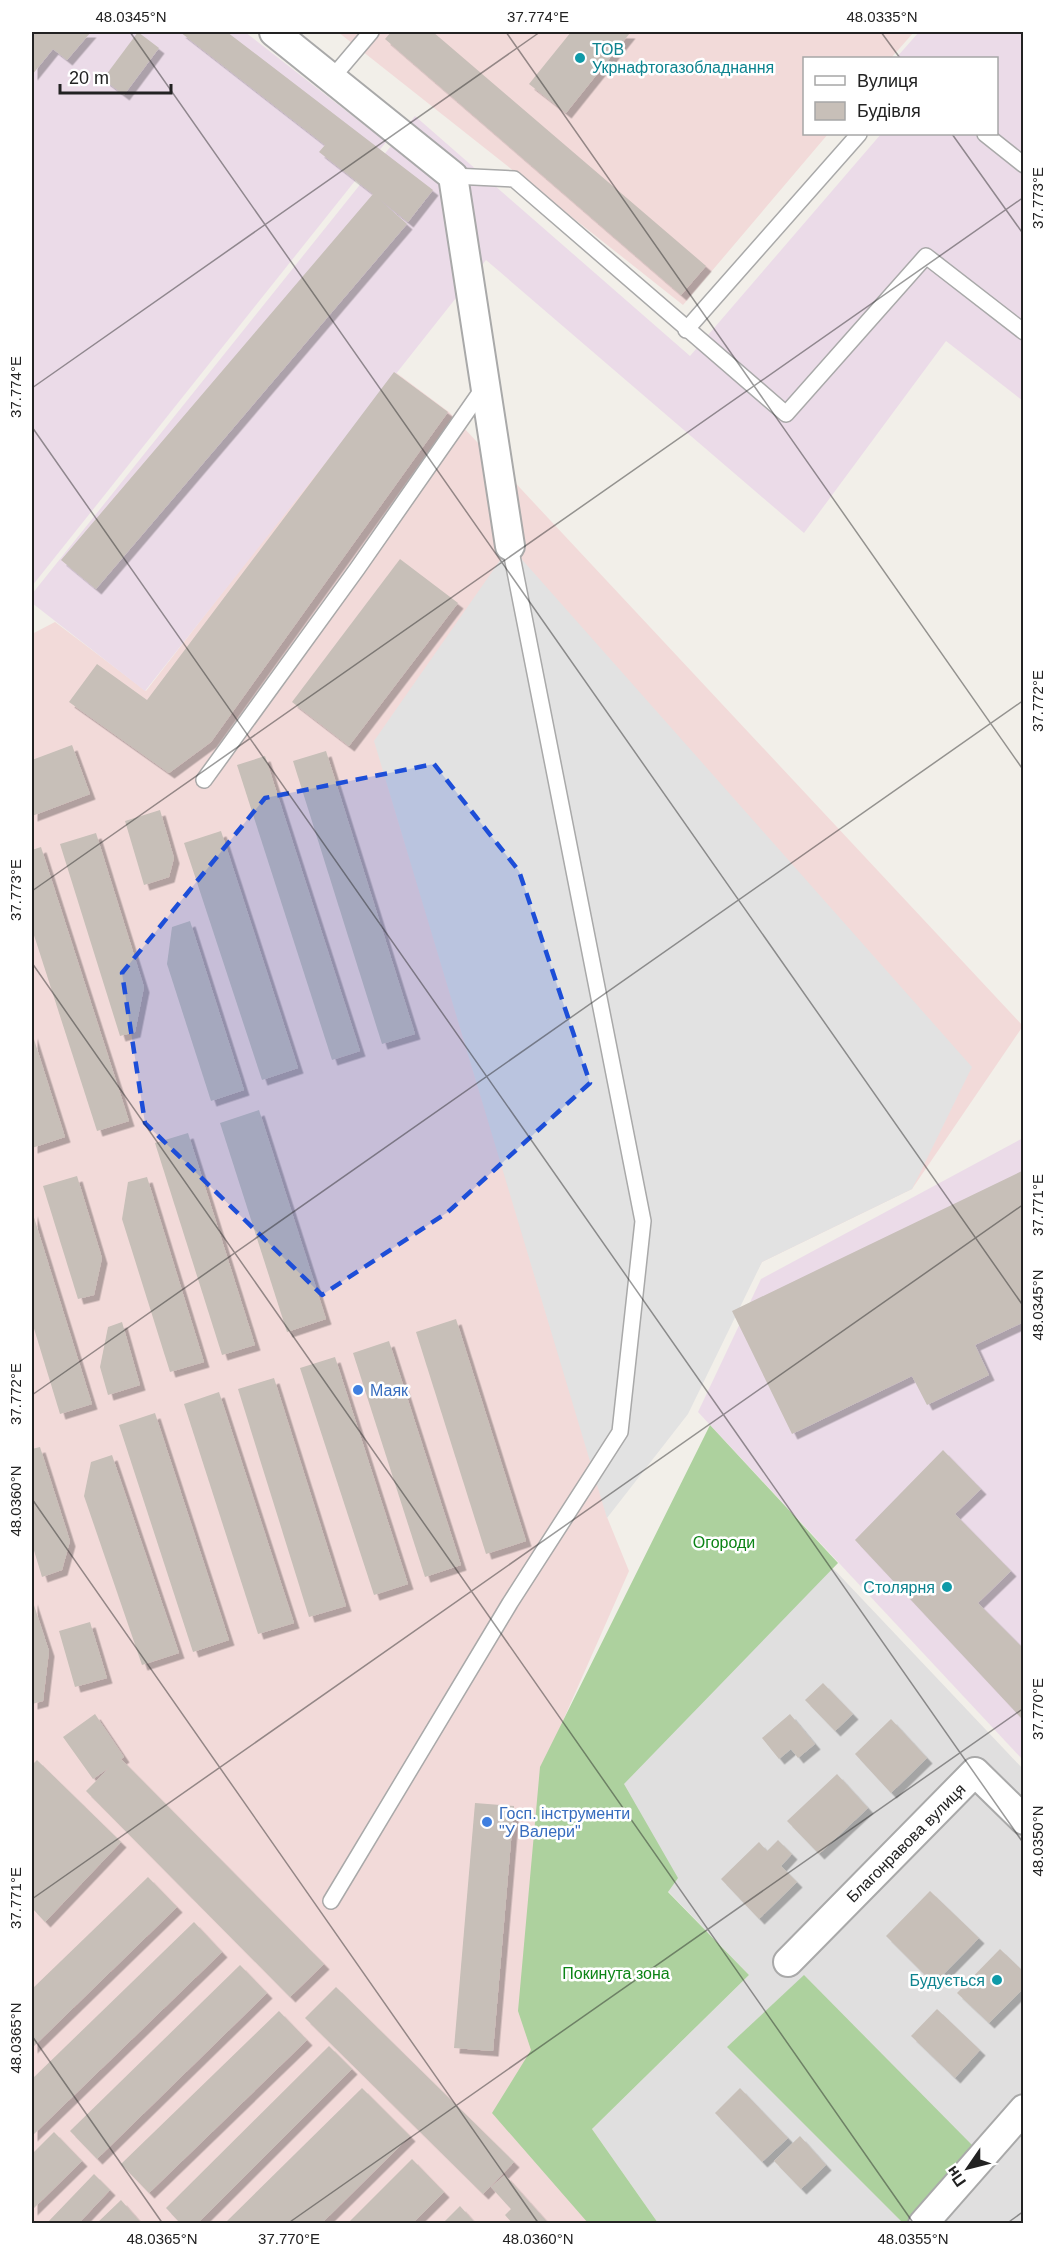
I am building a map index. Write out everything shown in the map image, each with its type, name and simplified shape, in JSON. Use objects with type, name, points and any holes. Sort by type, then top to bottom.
[{"type":"street","points":[[274,32],[453,176],[510,546]]},
{"type":"street","name":"Благонравова вулиця","points":[[788,1962],[975,1772],[1023,1820]]},
{"type":"street","points":[[923,2223],[1023,2109]]},
{"type":"lane","points":[[332,78],[370,32]]},
{"type":"lane","points":[[686,330],[858,135]]},
{"type":"lane","points":[[986,135],[1023,165]]},
{"type":"lane","points":[[453,176],[514,179],[686,330],[786,414],[926,256],[1023,332]]},
{"type":"lane","points":[[204,780],[357,569],[484,387]]},
{"type":"lane","points":[[331,1901],[510,1603],[620,1432],[643,1221],[510,546]]},
{"type":"highlighted area","points":[[434,764],[519,871],[590,1083],[448,1212],[322,1295],[145,1123],[122,973],[265,798]]},
{"type":"shaded area","points":[[32,32],[245,32],[386,142],[32,586]]},
{"type":"shaded area","points":[[338,32],[914,32],[892,57],[803,57],[803,135],[827,135],[683,305]]},
{"type":"shaded area","points":[[919,32],[1023,32],[1023,401],[946,341],[804,533],[486,260],[145,691],[32,603],[32,594],[415,116],[690,356],[880,135],[998,135],[998,57],[897,57]]},
{"type":"shaded area","name":"Маяк","points":[[394,371],[449,412],[1023,1026],[912,1189],[762,1262],[607,1517],[629,1571],[542,1768],[589,2223],[32,2224],[32,634],[55,622],[146,691]]},
{"type":"shaded area","points":[[510,546],[972,1067],[912,1189],[762,1262],[688,1414],[607,1518],[374,741]]},
{"type":"shaded area","points":[[1023,1138],[1023,1760],[698,1412],[761,1279]]},
{"type":"shaded area","points":[[810,1544],[1023,1769],[1023,2223],[658,2223],[592,2129],[749,1975],[577,1797]]},
{"type":"green space","name":"Покинута зона","points":[[710,1425],[838,1563],[624,1784],[678,1878],[668,1892],[749,1975],[592,2129],[658,2223],[588,2223],[492,2113],[531,2050],[518,2011],[540,1767]]},
{"type":"green space","points":[[804,1975],[973,2146],[908,2223],[903,2223],[727,2047]]},
{"type":"building","points":[[32,32],[91,32],[67,60],[53,49],[32,75]]},
{"type":"building","points":[[138,32],[159,48],[124,95],[103,79]]},
{"type":"building","points":[[180,32],[227,32],[433,190],[408,222],[379,199],[407,224],[96,589],[61,560],[373,194],[319,152],[325,145]]},
{"type":"building","points":[[391,32],[433,32],[706,266],[681,295],[385,39]]},
{"type":"building","name":"ТОВ Укрнафтогазобладнання","points":[[571,32],[630,33],[566,113],[529,84]]},
{"type":"building","points":[[394,372],[448,412],[211,742],[169,773],[69,702],[97,664],[147,700]]},
{"type":"building","points":[[400,559],[458,603],[349,746],[292,702]]},
{"type":"building","points":[[72,745],[90,794],[32,816],[32,760]]},
{"type":"building","points":[[326,751],[415,1034],[382,1044],[293,761]]},
{"type":"building","points":[[265,756],[360,1051],[332,1060],[237,765]]},
{"type":"building","points":[[160,810],[174,858],[169,877],[144,885],[125,821]]},
{"type":"building","points":[[221,831],[298,1068],[262,1080],[184,843]]},
{"type":"building","points":[[96,833],[144,987],[135,1032],[120,1036],[60,844]]},
{"type":"building","points":[[41,847],[129,1121],[97,1131],[32,929],[32,850]]},
{"type":"building","points":[[190,921],[244,1090],[211,1101],[167,964],[172,927]]},
{"type":"building","points":[[32,1033],[65,1137],[32,1148]]},
{"type":"building","points":[[259,1110],[326,1319],[287,1332],[220,1123]]},
{"type":"building","points":[[188,1133],[255,1345],[222,1355],[155,1143]]},
{"type":"building","points":[[1024,1170],[1024,1322],[975,1345],[989,1375],[927,1405],[912,1376],[792,1434],[732,1311]]},
{"type":"building","points":[[77,1176],[102,1258],[94,1295],[78,1299],[43,1186]]},
{"type":"building","points":[[147,1177],[204,1362],[170,1372],[122,1219],[128,1182]]},
{"type":"building","points":[[32,1211],[92,1404],[60,1414],[32,1322]]},
{"type":"building","points":[[456,1319],[526,1541],[486,1554],[416,1332]]},
{"type":"building","points":[[122,1322],[140,1385],[108,1395],[100,1367],[108,1327]]},
{"type":"building","points":[[389,1341],[461,1565],[425,1577],[353,1353]]},
{"type":"building","points":[[335,1357],[408,1584],[374,1595],[300,1368]]},
{"type":"building","points":[[274,1378],[346,1606],[309,1617],[238,1389]]},
{"type":"building","points":[[219,1392],[294,1623],[258,1634],[184,1404]]},
{"type":"building","points":[[155,1413],[229,1640],[193,1652],[119,1425]]},
{"type":"building","points":[[40,1447],[70,1541],[62,1570],[42,1577],[32,1544],[32,1449]]},
{"type":"building","name":"Столярня","points":[[943,1450],[981,1489],[955,1514],[1011,1571],[978,1603],[1024,1649],[1024,1721],[855,1540]]},
{"type":"building","points":[[112,1455],[179,1653],[142,1665],[84,1496],[91,1462]]},
{"type":"building","points":[[32,1599],[49,1651],[43,1701],[32,1704]]},
{"type":"building","points":[[90,1622],[107,1678],[75,1687],[59,1631]]},
{"type":"building","points":[[823,1683],[853,1714],[835,1731],[805,1700]]},
{"type":"building","points":[[95,1714],[124,1757],[121,1759],[324,1964],[290,1997],[86,1791],[110,1767],[93,1779],[63,1737]]},
{"type":"building","points":[[790,1714],[815,1744],[798,1758],[791,1749],[779,1759],[762,1738]]},
{"type":"building","points":[[891,1719],[927,1758],[891,1793],[855,1754]]},
{"type":"building","points":[[37,1760],[121,1842],[45,1922],[32,1908],[32,1765]]},
{"type":"building","points":[[837,1774],[868,1808],[819,1854],[787,1821]]},
{"type":"building","points":[[475,1803],[514,1806],[493,2051],[454,2048]]},
{"type":"building","points":[[778,1840],[792,1854],[781,1866],[797,1882],[759,1919],[721,1879],[759,1842],[767,1851]]},
{"type":"building","points":[[148,1877],[177,1907],[32,2048],[32,1989]]},
{"type":"building","points":[[930,1891],[979,1938],[934,1984],[886,1936]]},
{"type":"building","points":[[194,1922],[222,1952],[32,2136],[32,2079]]},
{"type":"building","name":"Будується","points":[[1000,1949],[1024,1972],[1024,1988],[989,2023],[957,1993]]},
{"type":"building","points":[[240,1965],[267,1993],[97,2159],[70,2131]]},
{"type":"building","points":[[336,1987],[514,2162],[483,2194],[305,2018]]},
{"type":"building","points":[[937,2009],[980,2050],[955,2078],[911,2036]]},
{"type":"building","points":[[279,2011],[307,2040],[149,2193],[121,2164]]},
{"type":"building","points":[[329,2046],[352,2069],[197,2224],[181,2224],[166,2208]]},
{"type":"building","points":[[362,2088],[410,2136],[321,2224],[224,2224]]},
{"type":"building","points":[[740,2088],[788,2138],[762,2162],[715,2113]]},
{"type":"building","points":[[54,2132],[82,2161],[32,2210],[32,2154]]},
{"type":"building","points":[[800,2136],[826,2165],[801,2189],[774,2161]]},
{"type":"building","points":[[412,2159],[444,2192],[412,2224],[347,2224]]},
{"type":"building","points":[[94,2174],[110,2190],[78,2224],[46,2224]]},
{"type":"building","points":[[505,2175],[549,2224],[513,2224],[505,2215],[511,2209],[491,2187]]},
{"type":"building","points":[[121,2200],[142,2224],[96,2224]]},
{"type":"building","points":[[460,2206],[476,2224],[442,2224]]},
{"type":"place","name":"ТОВ Укрнафтогазобладнання","points":[[580,58]]},
{"type":"place","name":"Маяк","points":[[358,1390]]},
{"type":"place","name":"Столярня","points":[[947,1587]]},
{"type":"place","name":"Госп. інструменти \"У Валери\"","points":[[487,1822]]},
{"type":"place","name":"Будується","points":[[997,1980]]},
{"type":"park label","name":"Огороди","points":[[724,1542]]}]
